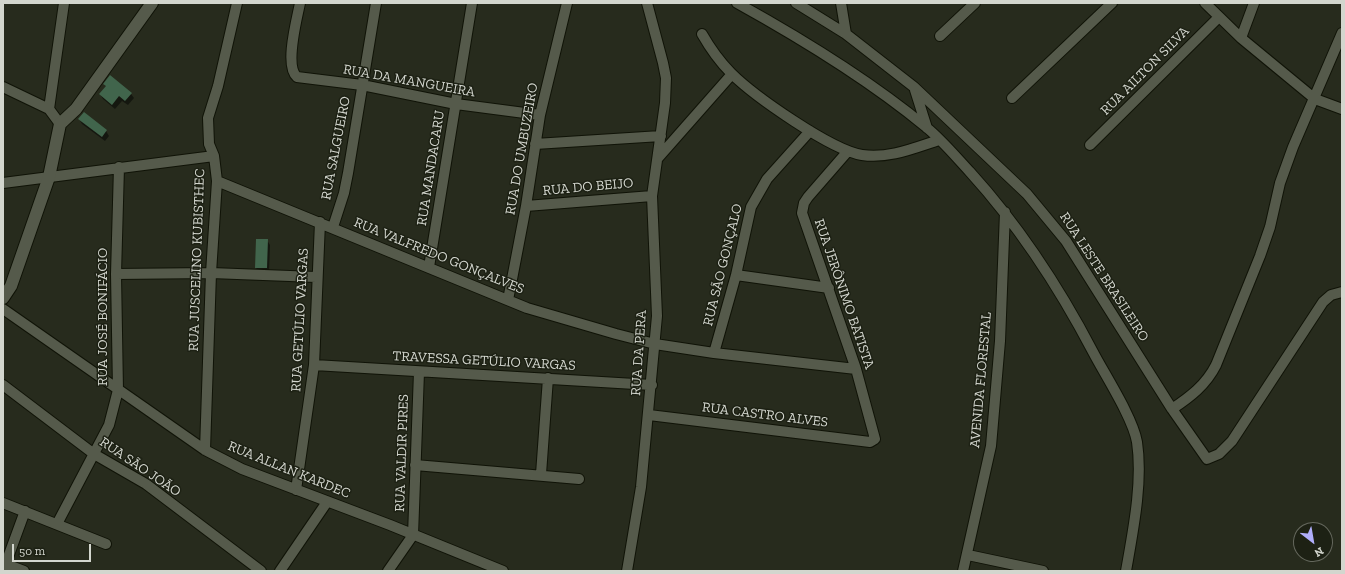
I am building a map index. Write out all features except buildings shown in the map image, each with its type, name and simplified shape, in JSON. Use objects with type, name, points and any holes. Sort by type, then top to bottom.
[{"type":"street","points":[[49,109],[64,3]]},
{"type":"street","points":[[3,298],[11,286],[49,177],[60,124],[76,109],[152,3]]},
{"type":"street","name":"RUA JUSCELINO KUBISTHEC","points":[[205,450],[210,273],[217,182],[214,156],[209,144],[208,118],[218,86],[237,3]]},
{"type":"street","name":"RUA DA MANGUEIRA","points":[[300,3],[291,56],[292,70],[297,77],[362,85],[456,104],[540,115]]},
{"type":"street","name":"RUA SALGUEIRO","points":[[333,227],[344,193],[376,3]]},
{"type":"street","name":"RUA MANDACARU","points":[[429,267],[472,3]]},
{"type":"street","name":"RUA DO UMBUZEIRO","points":[[508,300],[526,206],[534,144],[567,3]]},
{"type":"street","name":"RUA DA PERA","points":[[627,571],[641,487],[652,385],[657,316],[652,196],[661,136],[666,78],[661,52],[647,3]]},
{"type":"street","points":[[737,3],[860,77],[927,128],[1005,212],[1038,257],[1079,325],[1130,422],[1136,440],[1139,487],[1126,571]]},
{"type":"street","name":"RUA LESTE BRASILEIRO","points":[[796,3],[846,34],[914,87],[1016,184],[1049,218],[1066,241],[1172,409],[1207,459],[1219,454],[1232,441],[1323,302],[1331,295],[1342,292]]},
{"type":"street","points":[[841,3],[846,34]]},
{"type":"street","points":[[940,36],[975,3]]},
{"type":"street","points":[[1012,98],[1112,3]]},
{"type":"street","points":[[1204,3],[1241,38],[1315,99],[1342,109]]},
{"type":"street","points":[[1241,38],[1254,3]]},
{"type":"street","name":"RUA AILTON SILVA","points":[[1090,145],[1219,17]]},
{"type":"street","points":[[1172,409],[1202,386],[1211,376],[1216,365],[1260,256],[1270,226],[1280,183],[1293,147],[1315,99],[1342,33]]},
{"type":"street","points":[[702,34],[710,49],[732,74],[747,87],[810,131],[848,151],[862,155],[884,155],[902,152],[939,140]]},
{"type":"street","points":[[657,159],[732,74]]},
{"type":"street","points":[[3,87],[49,109],[60,124]]},
{"type":"street","points":[[914,87],[927,128]]},
{"type":"street","name":"RUA SÃO GONÇALO","points":[[714,353],[736,276],[747,221],[756,195],[767,179],[810,131]]},
{"type":"street","points":[[534,144],[661,136]]},
{"type":"street","name":"RUA JERÔNIMO BATISTA","points":[[848,151],[808,197],[804,203],[802,213],[856,369],[875,437]]},
{"type":"street","points":[[3,183],[214,156]]},
{"type":"street","name":"RUA JOSÉ BONIFÁCIO","points":[[57,524],[109,425],[118,390],[116,274],[119,167]]},
{"type":"street","name":"RUA VALFREDO GONÇALVES","points":[[217,182],[333,227],[508,300],[542,312],[655,344],[714,353],[856,369]]},
{"type":"street","name":"RUA DO BEIJO","points":[[526,206],[652,196]]},
{"type":"street","name":"AVENIDA FLORESTAL","points":[[963,571],[968,555],[991,446],[996,401],[1005,212]]},
{"type":"street","name":"RUA GETÚLIO VARGAS","points":[[296,490],[314,365],[316,277],[320,222]]},
{"type":"street","points":[[116,274],[210,273],[316,277]]},
{"type":"street","points":[[736,276],[829,288]]},
{"type":"street","name":"RUA ALLAN KARDEC","points":[[3,309],[205,450],[242,469],[502,571]]},
{"type":"street","name":"TRAVESSA GETÚLIO VARGAS","points":[[314,365],[652,385]]},
{"type":"street","name":"RUA VALDIR PIRES","points":[[413,535],[419,372]]},
{"type":"street","points":[[541,474],[548,378]]},
{"type":"street","name":"RUA SÃO JOÃO","points":[[3,385],[94,454],[146,484],[261,571]]},
{"type":"street","name":"RUA CASTRO ALVES","points":[[649,416],[870,442],[874,440],[875,437]]},
{"type":"street","points":[[415,465],[541,474],[579,479]]},
{"type":"street","points":[[3,502],[106,544]]},
{"type":"street","points":[[280,571],[327,502]]},
{"type":"street","points":[[24,571],[4,566],[25,511]]},
{"type":"street","points":[[388,571],[413,535]]},
{"type":"street","points":[[968,555],[1043,571]]}]
